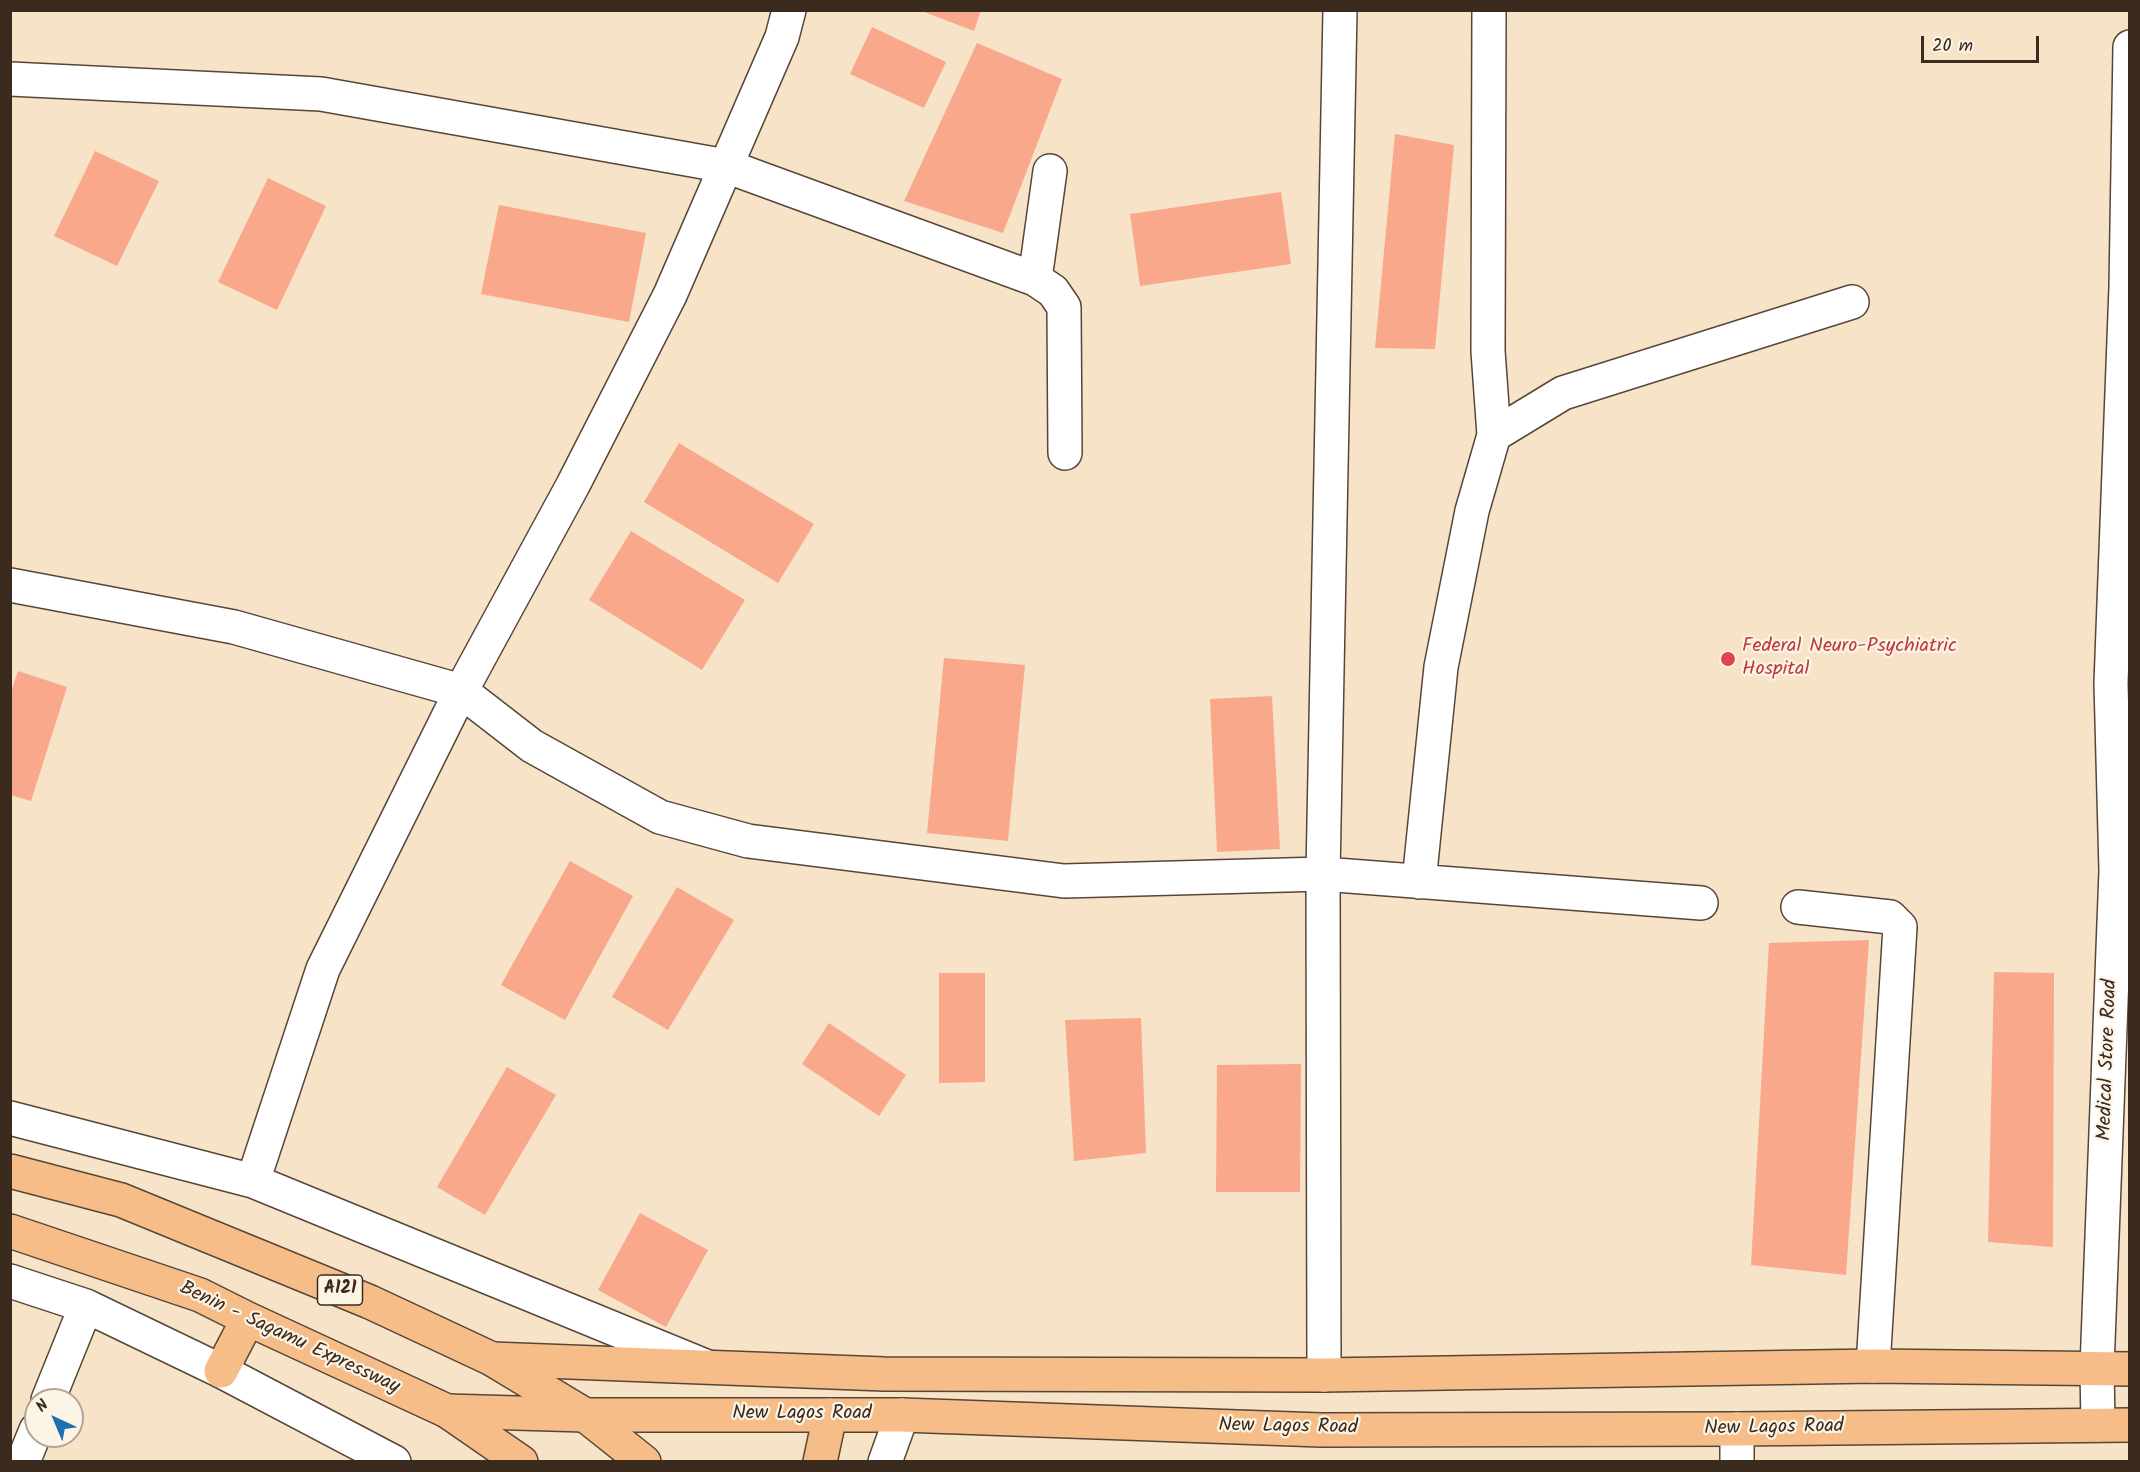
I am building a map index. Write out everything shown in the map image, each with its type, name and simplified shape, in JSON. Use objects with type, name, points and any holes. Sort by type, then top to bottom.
[{"type":"main road","name":"A121","points":[[10,1171],[121,1200],[370,1302],[492,1359],[585,1415],[644,1461]]},
{"type":"main road","name":"Benin - Sagamu Expressway","points":[[10,1231],[200,1295],[447,1411],[521,1461]]},
{"type":"main road","points":[[221,1371],[248,1319]]},
{"type":"main road","points":[[492,1359],[884,1374],[1324,1375],[1873,1365],[2130,1369]]},
{"type":"main road","name":"New Lagos Road","points":[[447,1411],[585,1415],[902,1415],[1321,1430],[2114,1425]]},
{"type":"main road","points":[[820,1461],[830,1415]]},
{"type":"street","points":[[253,1181],[323,969],[461,691],[573,485],[664,305],[782,37],[789,10]]},
{"type":"street","points":[[1324,1375],[1323,874],[1340,10]]},
{"type":"street","points":[[1419,882],[1441,667],[1472,511],[1494,435],[1488,351],[1489,10]]},
{"type":"street","name":"Medical Store Road","points":[[2114,1425],[2097,1368],[2123,872],[2111,683],[2128,287],[2130,47]]},
{"type":"street","points":[[10,79],[321,94],[726,166],[1035,279],[1053,291],[1064,307],[1065,453]]},
{"type":"street","points":[[1035,279],[1050,171]]},
{"type":"street","points":[[1494,435],[1563,393],[1852,302]]},
{"type":"street","points":[[10,585],[234,627],[461,691],[532,746],[660,817],[748,841],[1064,881],[1323,874],[1701,903]]},
{"type":"street","points":[[1798,907],[1890,917],[1900,927],[1873,1365]]},
{"type":"street","points":[[10,1118],[253,1181],[710,1368]]},
{"type":"street","points":[[10,1281],[86,1306],[221,1371],[394,1461]]},
{"type":"street","points":[[53,1388],[86,1306]]},
{"type":"street","points":[[885,1461],[902,1415]]},
{"type":"street","points":[[1737,1429],[1737,1461]]},
{"type":"building","points":[[919,10],[981,10],[974,31]]},
{"type":"building","points":[[872,27],[946,62],[924,108],[850,74]]},
{"type":"building","points":[[977,43],[1062,79],[1003,233],[904,201]]},
{"type":"building","points":[[1395,134],[1454,145],[1435,349],[1375,348]]},
{"type":"building","points":[[95,151],[159,181],[117,266],[54,236]]},
{"type":"building","points":[[268,178],[326,206],[277,310],[218,282]]},
{"type":"building","points":[[1281,192],[1291,264],[1140,286],[1130,214]]},
{"type":"building","points":[[499,205],[646,233],[629,322],[481,294]]},
{"type":"building","points":[[679,443],[814,524],[778,583],[644,502]]},
{"type":"building","points":[[631,531],[745,600],[702,670],[589,600]]},
{"type":"building","points":[[944,658],[1025,665],[1008,841],[927,833]]},
{"type":"building","points":[[18,671],[67,687],[31,801],[10,795],[10,695]]},
{"type":"building","points":[[1272,696],[1280,849],[1217,852],[1210,699]]},
{"type":"building","points":[[570,861],[633,896],[565,1020],[501,985]]},
{"type":"building","points":[[677,887],[734,920],[668,1030],[612,997]]},
{"type":"building","points":[[1869,940],[1846,1275],[1751,1265],[1769,943]]},
{"type":"building","points":[[1994,972],[2054,973],[2053,1247],[1988,1242]]},
{"type":"building","points":[[939,973],[985,973],[985,1082],[939,1083]]},
{"type":"building","points":[[1141,1018],[1146,1153],[1074,1161],[1065,1020]]},
{"type":"building","points":[[829,1023],[906,1075],[879,1116],[802,1064]]},
{"type":"building","points":[[1301,1064],[1300,1192],[1216,1192],[1217,1065]]},
{"type":"building","points":[[507,1067],[556,1095],[485,1215],[437,1187]]},
{"type":"building","points":[[640,1213],[708,1250],[666,1327],[598,1290]]},
{"type":"place","name":"Federal Neuro-Psychiatric Hospital","points":[[1728,659]]}]
